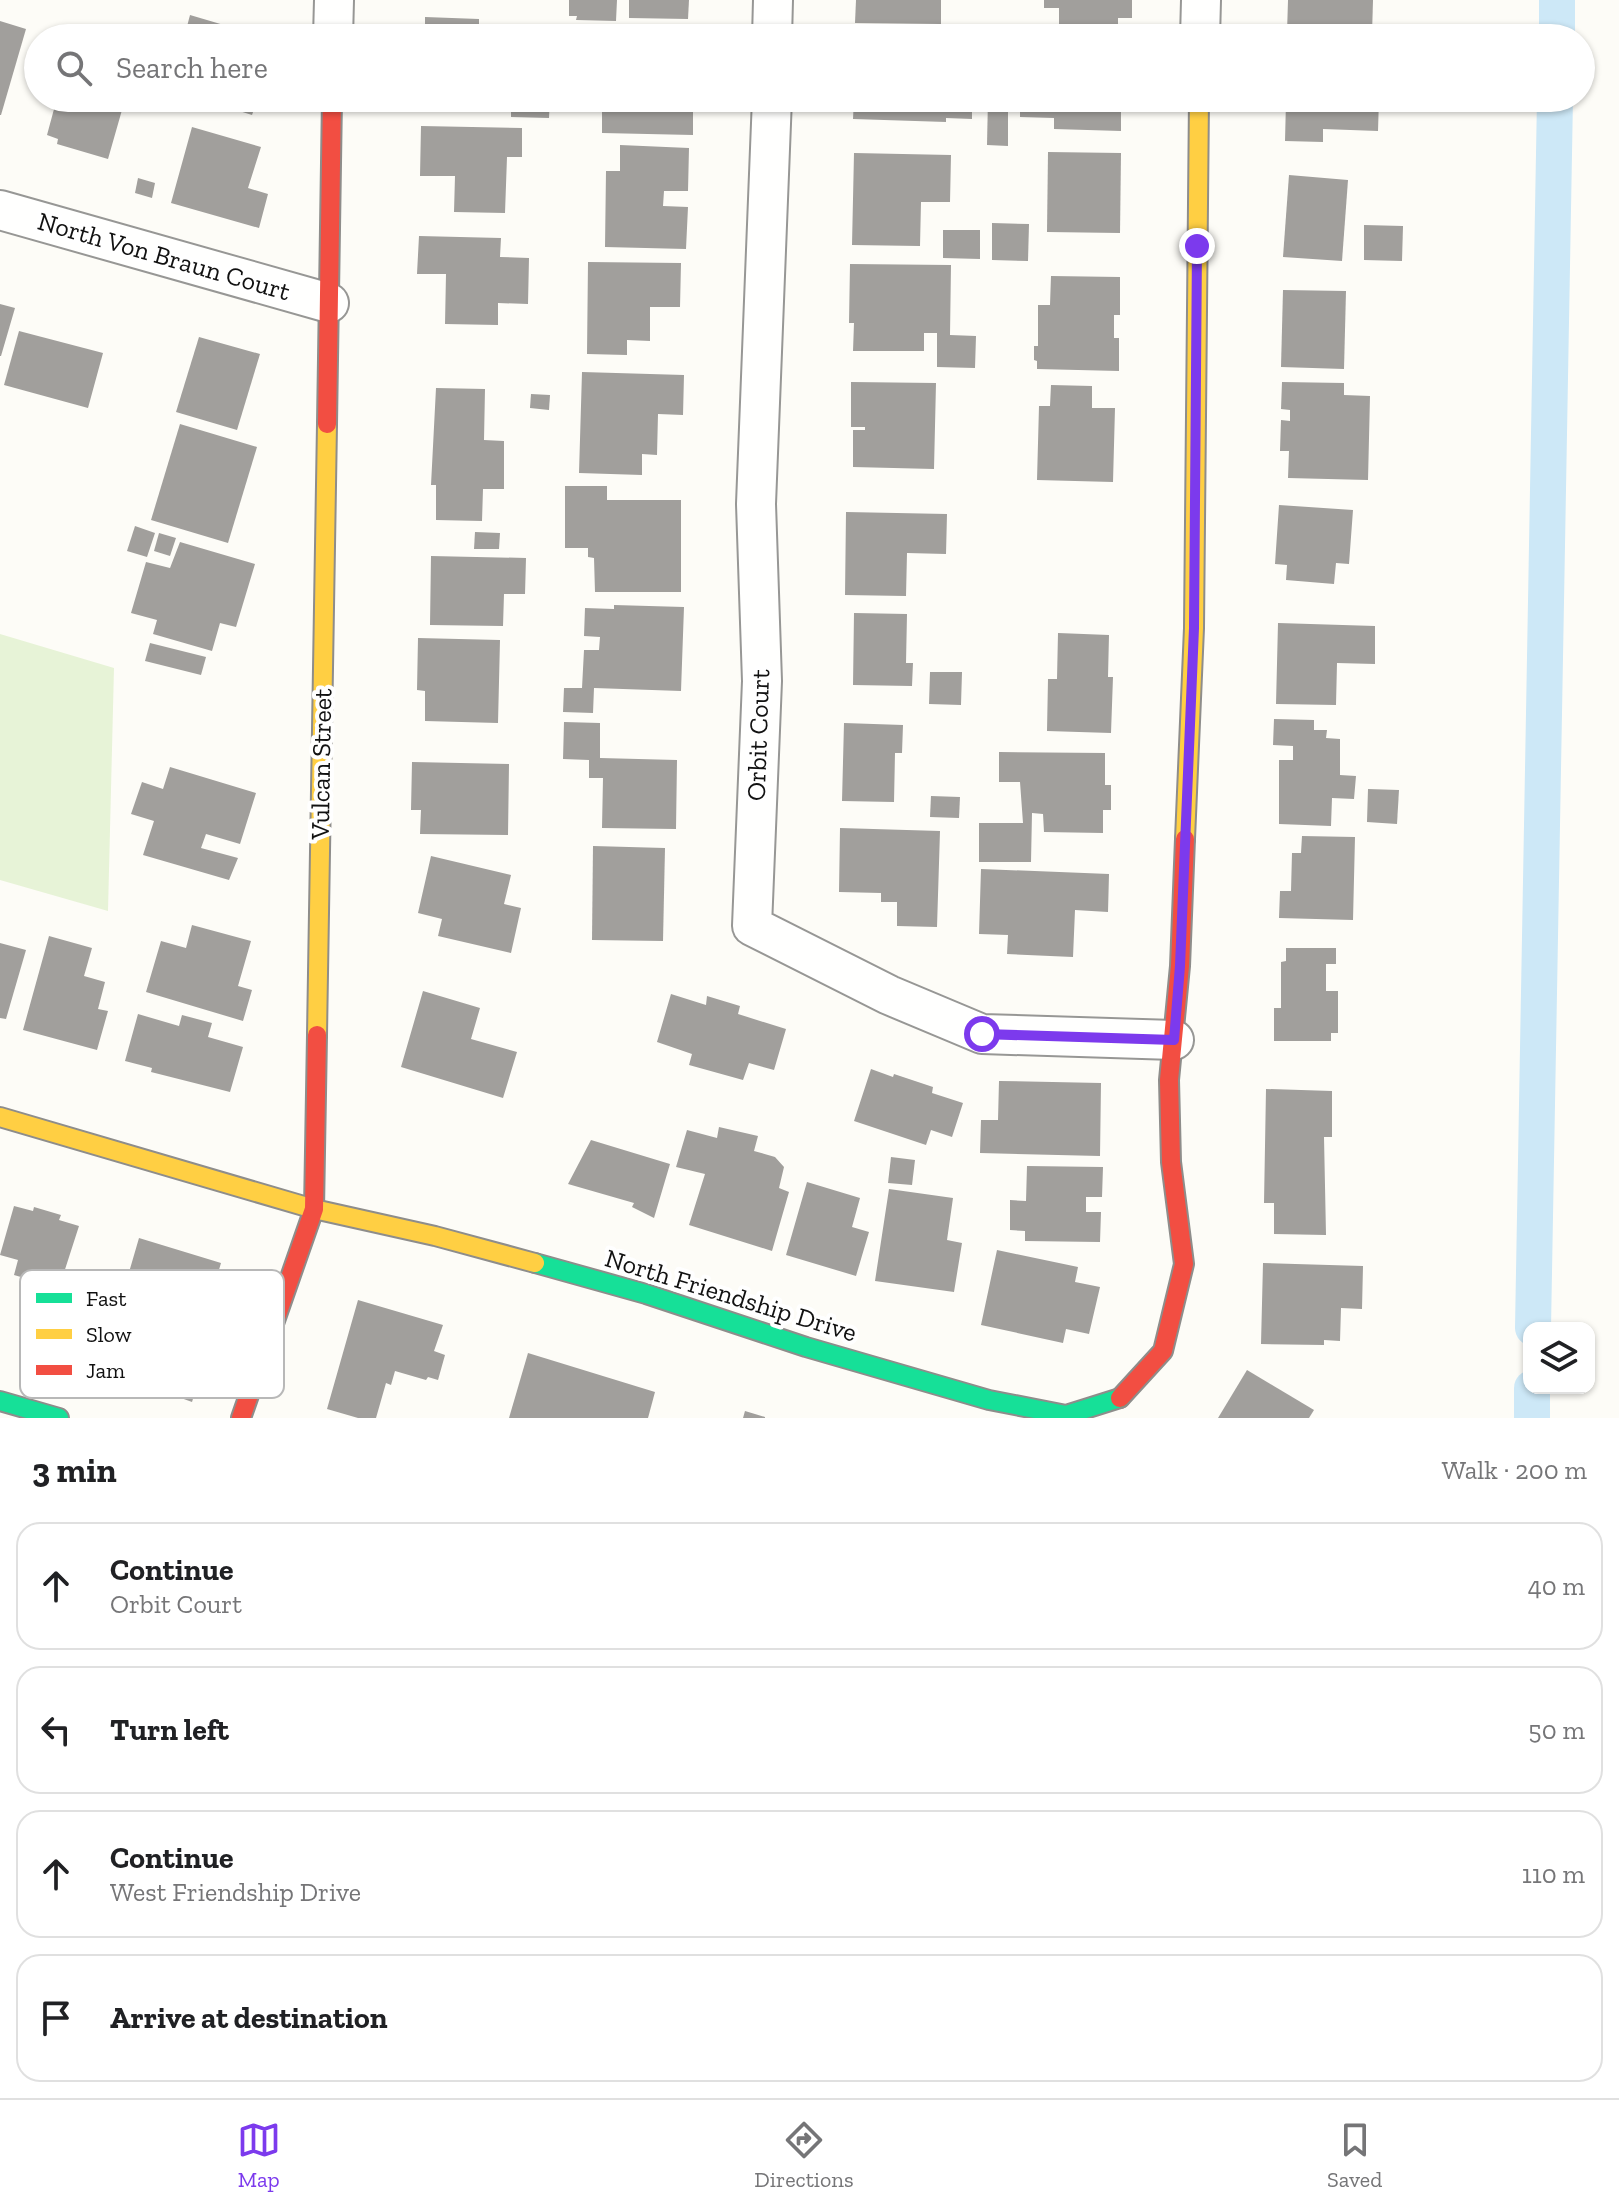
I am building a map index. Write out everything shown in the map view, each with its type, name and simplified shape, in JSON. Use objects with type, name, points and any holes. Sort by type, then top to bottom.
[{"type":"street","points":[[333,24],[334,0]]},
{"type":"street","points":[[772,24],[773,0]]},
{"type":"street","points":[[1200,24],[1201,0]]},
{"type":"street","name":"Vulcan Street","points":[[284,1295],[314,1209],[332,112]]},
{"type":"street","name":"Orbit Court","points":[[771,112],[756,504],[762,681],[752,926],[889,995],[982,1034],[1174,1040]]},
{"type":"street","name":"North Friendship Drive","points":[[0,1117],[314,1209],[435,1236],[646,1294],[806,1347],[989,1400],[1066,1415],[1121,1398],[1163,1351],[1184,1264],[1171,1162],[1169,1080],[1180,966],[1194,628],[1199,112]]},
{"type":"street","name":"North Von Braun Court","points":[[0,210],[329,303]]},
{"type":"street","name":"Vulcan Street","points":[[241,1418],[248,1398]]},
{"type":"street","points":[[0,1401],[59,1418]]},
{"type":"green space","points":[[0,634],[114,668],[108,911],[0,880]]},
{"type":"building","points":[[569,0],[617,0],[616,21],[576,20],[577,16],[569,16]]},
{"type":"building","points":[[629,0],[689,0],[688,19],[629,18]]},
{"type":"building","points":[[856,0],[941,0],[941,24],[855,23]]},
{"type":"building","points":[[1044,0],[1132,0],[1132,18],[1118,18],[1118,24],[1059,24],[1059,8],[1044,8]]},
{"type":"building","points":[[1288,0],[1373,0],[1372,24],[1287,24]]},
{"type":"building","points":[[190,15],[220,24],[188,24]]},
{"type":"building","points":[[425,17],[479,19],[479,24],[425,24]]},
{"type":"building","points":[[0,21],[24,28],[24,36],[0,115]]},
{"type":"building","points":[[53,112],[121,112],[108,159],[57,144],[58,139],[47,135]]},
{"type":"building","points":[[511,112],[549,112],[549,118],[511,117]]},
{"type":"building","points":[[602,112],[693,112],[693,135],[602,133]]},
{"type":"building","points":[[853,112],[972,112],[972,119],[946,118],[946,122],[853,119]]},
{"type":"building","points":[[988,112],[1008,112],[1008,146],[987,145]]},
{"type":"building","points":[[1020,112],[1121,112],[1121,131],[1054,129],[1054,118],[1020,117]]},
{"type":"building","points":[[1286,112],[1379,112],[1378,131],[1323,129],[1323,142],[1285,141]]},
{"type":"building","points":[[421,126],[522,128],[522,157],[507,157],[505,213],[454,212],[455,176],[420,176]]},
{"type":"building","points":[[192,127],[261,147],[248,188],[268,194],[259,228],[171,203]]},
{"type":"building","points":[[620,145],[689,148],[688,191],[664,191],[663,206],[688,207],[686,249],[605,247],[606,171],[620,171]]},
{"type":"building","points":[[1048,152],[1121,153],[1120,233],[1047,232]]},
{"type":"building","points":[[854,153],[951,155],[950,202],[921,202],[920,246],[852,245]]},
{"type":"building","points":[[1289,175],[1348,180],[1342,261],[1283,257]]},
{"type":"building","points":[[138,178],[155,183],[152,198],[135,193]]},
{"type":"building","points":[[992,223],[1029,224],[1028,261],[992,260]]},
{"type":"building","points":[[1364,225],[1403,226],[1402,261],[1364,260]]},
{"type":"building","points":[[943,230],[980,230],[980,259],[943,258]]},
{"type":"building","points":[[419,236],[501,238],[500,257],[529,258],[528,304],[498,303],[498,325],[445,324],[446,274],[417,274]]},
{"type":"building","points":[[588,262],[681,263],[680,307],[650,307],[650,341],[627,340],[627,355],[587,354]]},
{"type":"building","points":[[850,264],[951,265],[950,335],[976,336],[975,368],[937,367],[937,333],[924,333],[924,351],[853,351],[854,323],[849,323]]},
{"type":"building","points":[[1051,276],[1120,277],[1120,315],[1114,315],[1114,338],[1119,338],[1119,371],[1037,369],[1034,346],[1038,346],[1038,305],[1050,305]]},
{"type":"building","points":[[1283,290],[1346,291],[1344,369],[1281,367]]},
{"type":"building","points":[[0,304],[15,308],[1,356],[0,356]]},
{"type":"building","points":[[19,331],[103,353],[88,408],[4,385]]},
{"type":"building","points":[[199,337],[260,354],[237,430],[176,412]]},
{"type":"building","points":[[582,372],[684,375],[683,415],[658,414],[657,455],[642,454],[642,475],[579,473]]},
{"type":"building","points":[[851,382],[936,383],[934,469],[853,467],[853,430],[865,430],[865,427],[851,427]]},
{"type":"building","points":[[1282,382],[1344,383],[1344,395],[1370,396],[1368,480],[1288,478],[1289,451],[1280,451],[1281,420],[1290,421],[1290,410],[1281,409]]},
{"type":"building","points":[[1051,385],[1092,386],[1092,408],[1115,408],[1113,482],[1037,480],[1039,406],[1050,406]]},
{"type":"building","points":[[436,388],[485,389],[484,440],[504,441],[504,489],[483,489],[482,521],[436,520],[436,485],[431,485]]},
{"type":"building","points":[[531,394],[550,395],[549,410],[530,408]]},
{"type":"building","points":[[180,424],[257,447],[228,543],[151,520]]},
{"type":"building","points":[[565,486],[607,486],[607,500],[681,500],[681,592],[595,592],[594,558],[588,557],[588,548],[565,548]]},
{"type":"building","points":[[1279,505],[1353,510],[1349,564],[1336,563],[1334,584],[1286,580],[1287,565],[1275,564]]},
{"type":"building","points":[[846,512],[947,514],[946,554],[907,553],[906,596],[845,595]]},
{"type":"building","points":[[135,526],[155,533],[147,557],[127,551]]},
{"type":"building","points":[[475,532],[500,533],[499,549],[474,549]]},
{"type":"building","points":[[159,533],[176,538],[170,556],[154,551]]},
{"type":"building","points":[[180,542],[255,564],[236,627],[220,623],[212,651],[153,634],[157,620],[131,613],[146,562],[170,568]]},
{"type":"building","points":[[431,556],[526,558],[525,594],[504,594],[503,626],[430,625]]},
{"type":"building","points":[[614,605],[684,607],[681,691],[594,688],[593,713],[563,712],[564,688],[582,688],[584,650],[599,650],[600,637],[584,636],[585,608],[614,609]]},
{"type":"building","points":[[854,613],[907,614],[906,663],[913,663],[912,686],[853,685]]},
{"type":"building","points":[[1278,623],[1375,626],[1375,664],[1337,663],[1336,705],[1276,704]]},
{"type":"building","points":[[1058,633],[1109,635],[1108,677],[1113,677],[1111,733],[1047,731],[1048,679],[1057,679]]},
{"type":"building","points":[[418,638],[500,640],[498,723],[425,721],[425,691],[417,690]]},
{"type":"building","points":[[150,643],[206,657],[201,675],[145,661]]},
{"type":"building","points":[[930,672],[962,672],[961,705],[929,704]]},
{"type":"building","points":[[1274,719],[1314,720],[1314,730],[1327,730],[1326,738],[1340,739],[1340,775],[1356,776],[1354,799],[1332,798],[1331,826],[1279,824],[1279,760],[1293,760],[1293,746],[1273,745]]},
{"type":"building","points":[[564,722],[600,723],[600,758],[677,760],[676,829],[602,828],[603,778],[589,778],[589,760],[563,759]]},
{"type":"building","points":[[844,723],[903,725],[902,753],[895,753],[894,802],[842,801]]},
{"type":"building","points":[[999,752],[1105,753],[1105,785],[1111,785],[1111,810],[1103,810],[1103,833],[1044,832],[1043,814],[1032,813],[1031,862],[979,862],[979,823],[1023,823],[1020,782],[999,782]]},
{"type":"building","points":[[412,762],[509,764],[508,835],[420,834],[421,810],[411,810]]},
{"type":"building","points":[[170,767],[256,793],[240,844],[206,834],[201,848],[238,858],[229,880],[143,855],[154,821],[131,814],[142,782],[163,789]]},
{"type":"building","points":[[1368,789],[1399,790],[1397,824],[1367,822]]},
{"type":"building","points":[[931,796],[960,797],[959,818],[930,817]]},
{"type":"building","points":[[840,828],[940,831],[937,927],[897,926],[897,902],[881,902],[881,893],[839,892]]},
{"type":"building","points":[[1302,836],[1355,837],[1353,920],[1279,918],[1280,891],[1291,891],[1292,853],[1301,853]]},
{"type":"building","points":[[593,846],[665,848],[663,941],[592,940]]},
{"type":"building","points":[[431,856],[511,875],[504,904],[521,908],[511,953],[438,936],[442,919],[418,913]]},
{"type":"building","points":[[981,869],[1109,874],[1108,912],[1075,910],[1073,957],[1007,954],[1008,935],[979,934]]},
{"type":"building","points":[[192,925],[251,941],[238,986],[252,990],[243,1021],[146,992],[161,941],[186,948]]},
{"type":"building","points":[[49,936],[92,948],[84,976],[105,982],[98,1009],[108,1011],[97,1050],[23,1030]]},
{"type":"building","points":[[0,943],[26,950],[6,1019],[0,1018]]},
{"type":"building","points":[[1286,948],[1336,948],[1336,964],[1326,964],[1326,991],[1338,991],[1338,1033],[1331,1033],[1331,1041],[1274,1041],[1274,1008],[1281,1008],[1281,962],[1286,961]]},
{"type":"building","points":[[423,991],[480,1008],[471,1039],[517,1052],[503,1098],[401,1067]]},
{"type":"building","points":[[671,994],[706,1005],[707,996],[740,1006],[738,1014],[786,1029],[774,1070],[749,1063],[743,1080],[689,1065],[692,1054],[657,1042]]},
{"type":"building","points":[[138,1014],[179,1026],[182,1015],[212,1023],[208,1037],[243,1047],[230,1092],[151,1072],[152,1068],[125,1061]]},
{"type":"building","points":[[871,1069],[933,1087],[932,1093],[963,1103],[952,1137],[931,1130],[926,1145],[854,1121]]},
{"type":"building","points":[[999,1081],[1101,1083],[1100,1156],[980,1153],[981,1120],[998,1120]]},
{"type":"building","points":[[1266,1089],[1332,1091],[1332,1137],[1324,1137],[1326,1235],[1274,1234],[1274,1203],[1264,1203]]},
{"type":"building","points":[[719,1127],[758,1136],[754,1151],[775,1157],[784,1167],[779,1188],[789,1192],[772,1251],[689,1225],[705,1174],[676,1167],[687,1130],[717,1138]]},
{"type":"building","points":[[591,1140],[670,1164],[654,1218],[632,1207],[634,1203],[568,1184]]},
{"type":"building","points":[[891,1157],[915,1160],[912,1185],[888,1183]]},
{"type":"building","points":[[1027,1166],[1103,1167],[1102,1197],[1086,1197],[1086,1212],[1101,1212],[1100,1242],[1025,1241],[1025,1231],[1010,1230],[1010,1200],[1026,1201]]},
{"type":"building","points":[[807,1182],[860,1198],[852,1227],[869,1232],[856,1276],[786,1255]]},
{"type":"building","points":[[889,1189],[953,1198],[947,1240],[962,1243],[954,1292],[875,1281]]},
{"type":"building","points":[[14,1206],[33,1211],[34,1207],[61,1215],[59,1220],[79,1226],[65,1270],[20,1270],[20,1277],[14,1275],[18,1260],[0,1255]]},
{"type":"building","points":[[139,1238],[221,1263],[219,1270],[130,1270]]},
{"type":"building","points":[[997,1250],[1078,1267],[1075,1282],[1100,1287],[1089,1334],[1066,1329],[1063,1343],[981,1325]]},
{"type":"building","points":[[1263,1263],[1363,1266],[1362,1309],[1341,1308],[1340,1341],[1324,1340],[1324,1345],[1261,1344]]},
{"type":"building","points":[[358,1300],[443,1325],[434,1351],[445,1355],[438,1380],[428,1377],[426,1380],[395,1371],[391,1385],[386,1383],[376,1418],[358,1418],[327,1409]]},
{"type":"building","points":[[528,1353],[655,1392],[648,1418],[509,1418]]},
{"type":"building","points":[[1247,1370],[1314,1410],[1309,1418],[1218,1418]]},
{"type":"building","points":[[745,1411],[765,1417],[765,1418],[743,1418]]},
{"type":"waterway","points":[[1557,0],[1557,24]]},
{"type":"waterway","points":[[1533,1322],[1555,112]]},
{"type":"waterway","points":[[1532,1394],[1532,1418]]},
{"type":"traffic: fast","points":[[535,1263],[989,1400],[1066,1415],[1120,1398]]},
{"type":"traffic: fast","points":[[0,1401],[59,1418]]},
{"type":"traffic: slow","points":[[1185,839],[1194,628],[1199,112]]},
{"type":"traffic: slow","points":[[317,1035],[327,424]]},
{"type":"traffic: slow","points":[[0,1117],[314,1209],[435,1236],[535,1263]]},
{"type":"traffic: jam","points":[[327,424],[332,112]]},
{"type":"traffic: jam","points":[[1120,1398],[1163,1351],[1184,1264],[1171,1162],[1169,1080],[1180,966],[1185,839]]},
{"type":"traffic: jam","points":[[284,1295],[314,1209],[317,1035]]},
{"type":"traffic: jam","points":[[241,1418],[248,1398]]},
{"type":"route","points":[[982,1034],[1174,1040],[1180,966],[1194,628],[1197,246]]}]
